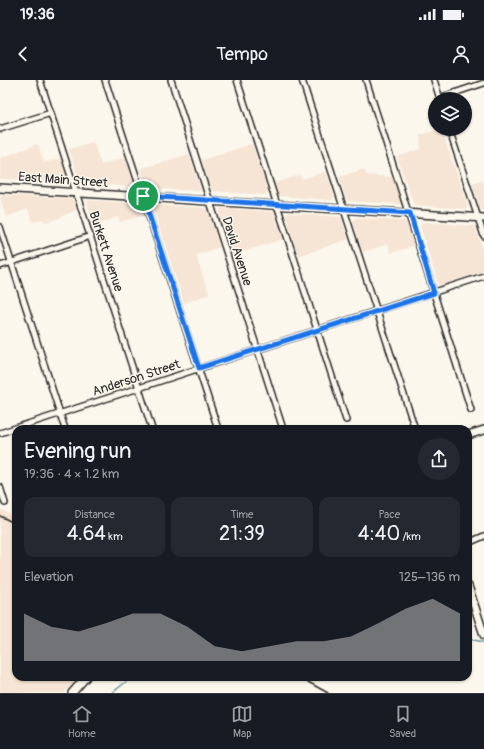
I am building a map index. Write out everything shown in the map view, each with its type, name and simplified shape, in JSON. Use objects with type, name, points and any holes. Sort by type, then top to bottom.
[{"type":"main road","name":"East Main Street","points":[[0,188],[481,218]]},
{"type":"main road","points":[[472,434],[484,430]]},
{"type":"main road","points":[[472,598],[483,632]]},
{"type":"main road","points":[[72,693],[82,681]]},
{"type":"street","name":"Burkett Avenue","points":[[40,80],[151,425]]},
{"type":"street","points":[[105,80],[217,425]]},
{"type":"street","name":"David Avenue","points":[[171,80],[282,425]]},
{"type":"street","points":[[237,80],[346,420]]},
{"type":"street","points":[[302,80],[414,425]]},
{"type":"street","points":[[366,80],[410,213],[471,410]]},
{"type":"street","points":[[434,80],[438,92]]},
{"type":"street","points":[[461,92],[484,84]]},
{"type":"street","points":[[0,130],[51,113]]},
{"type":"street","points":[[452,136],[481,218],[484,236]]},
{"type":"street","points":[[0,227],[64,425]]},
{"type":"street","points":[[0,266],[91,236]]},
{"type":"street","name":"Anderson Street","points":[[24,425],[484,276]]},
{"type":"street","name":"Anderson Street","points":[[0,433],[12,429]]},
{"type":"street","points":[[0,487],[5,503]]},
{"type":"street","points":[[472,541],[484,536]]},
{"type":"shaded area","points":[[428,133],[428,136],[443,136],[468,206],[466,209],[414,205],[397,157],[421,149],[420,135]]},
{"type":"shaded area","points":[[93,142],[101,165],[125,157],[134,184],[132,187],[80,182],[69,149]]},
{"type":"shaded area","points":[[38,144],[44,163],[61,158],[68,180],[66,182],[0,179],[0,158]]},
{"type":"shaded area","points":[[252,144],[268,192],[265,195],[212,191],[202,160]]},
{"type":"shaded area","points":[[189,154],[201,191],[147,188],[140,169]]},
{"type":"shaded area","points":[[364,169],[366,175],[394,177],[402,202],[399,204],[347,201],[339,177]]},
{"type":"shaded area","points":[[326,172],[334,196],[332,200],[279,196],[275,183],[300,175],[302,179]]},
{"type":"shaded area","points":[[484,181],[484,210],[481,210],[472,183]]},
{"type":"shaded area","points":[[3,195],[75,199],[78,209],[54,220],[45,222],[44,219],[33,222],[28,209],[6,217],[0,198]]},
{"type":"shaded area","points":[[89,200],[140,204],[144,215],[120,222],[118,217],[94,226],[87,203]]},
{"type":"shaded area","points":[[154,205],[207,208],[220,247],[196,255],[209,294],[184,303],[153,208]]},
{"type":"shaded area","points":[[220,208],[274,212],[283,239],[233,255],[219,212]]},
{"type":"shaded area","points":[[288,213],[341,217],[348,239],[299,256],[286,216]]},
{"type":"shaded area","points":[[356,218],[408,221],[416,245],[391,253],[388,244],[363,252],[353,221]]},
{"type":"shaded area","points":[[422,222],[475,226],[484,254],[484,272],[439,286],[420,226]]},
{"type":"shaded area","points":[[0,509],[12,516],[12,681],[75,681],[64,693],[0,693]]},
{"type":"waterway","points":[[472,640],[484,642]]},
{"type":"waterway","points":[[112,693],[127,681]]},
{"type":"railway","points":[[0,516],[12,522]]},
{"type":"railway","points":[[306,681],[328,693]]},
{"type":"route","points":[[143,196],[410,213],[434,293],[199,368],[143,196]]}]
